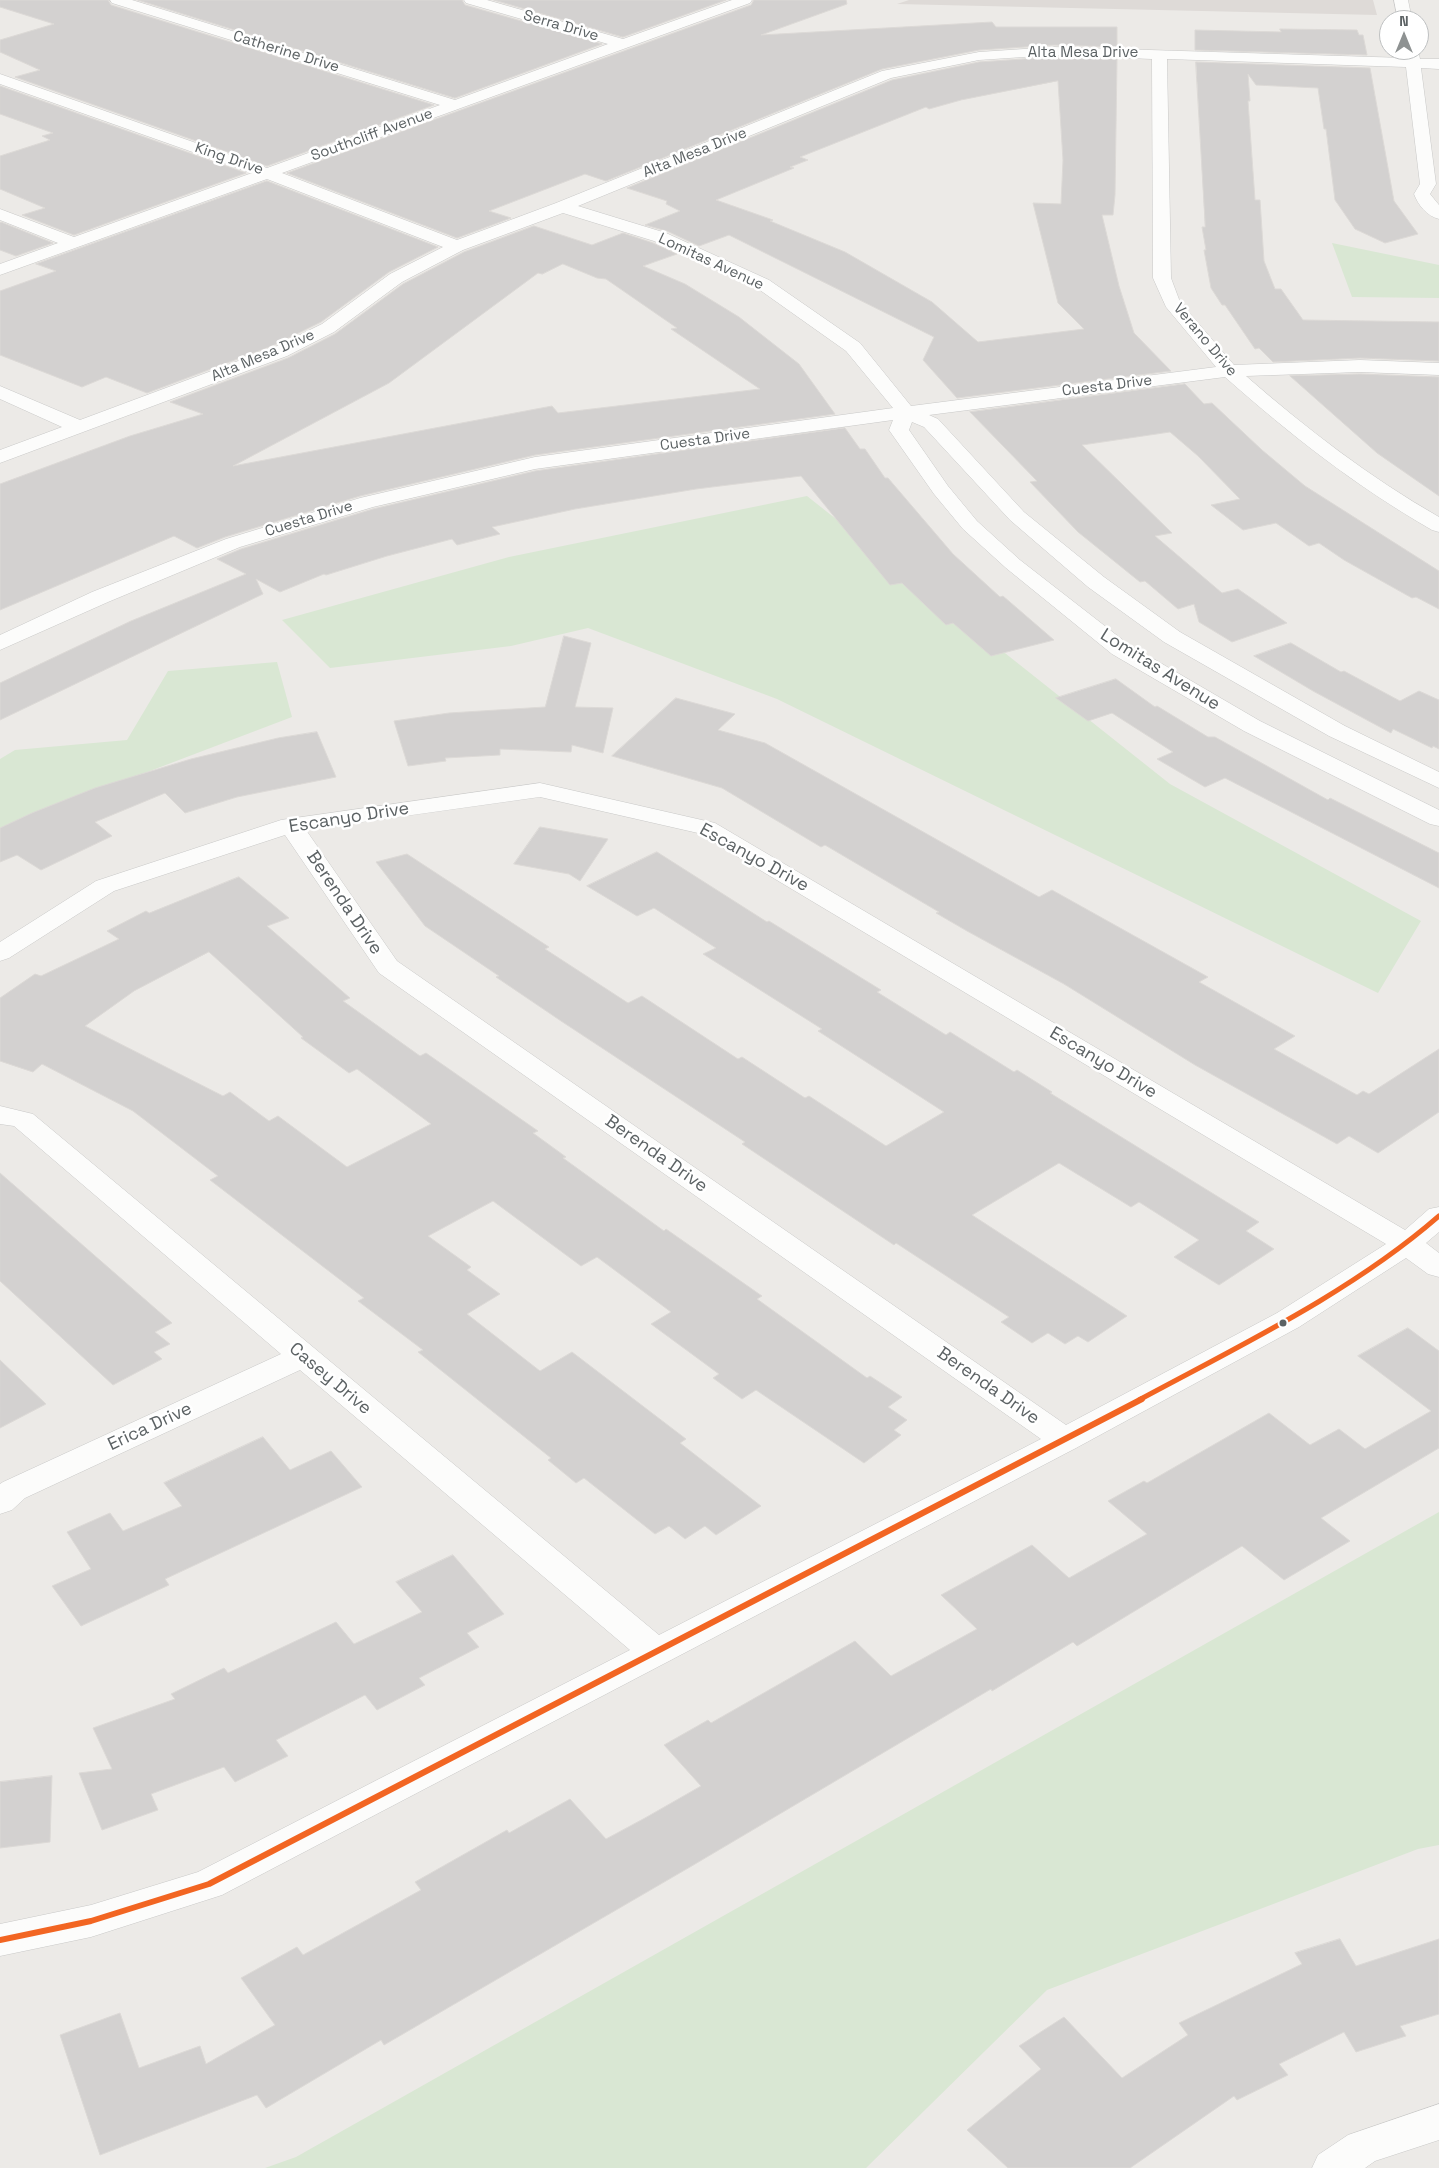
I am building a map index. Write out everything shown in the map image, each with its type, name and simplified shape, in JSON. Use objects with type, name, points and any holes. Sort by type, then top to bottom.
[{"type":"street","name":"Catherine Drive","points":[[118,0],[456,105]]},
{"type":"street","name":"Serra Drive","points":[[471,0],[623,44]]},
{"type":"street","name":"Southcliff Avenue","points":[[0,270],[744,0]]},
{"type":"street","name":"Alta Mesa Drive","points":[[0,457],[280,352],[328,328],[396,278],[457,246],[562,208],[887,74],[978,56],[1054,51],[1379,56]]},
{"type":"street","name":"Verano Drive","points":[[1159,53],[1162,278],[1172,303],[1229,371],[1298,432],[1387,496],[1439,526]]},
{"type":"street","points":[[1413,60],[1432,145],[1433,188],[1422,194],[1425,201],[1439,214]]},
{"type":"street","name":"Alta Mesa Drive","points":[[1426,60],[1439,64]]},
{"type":"street","name":"King Drive","points":[[0,79],[267,173],[457,246]]},
{"type":"street","name":"Lomitas Avenue","points":[[562,208],[660,237],[763,284],[853,347],[906,412],[931,423],[1016,516],[1058,552],[1172,638],[1337,731],[1439,781]]},
{"type":"street","points":[[0,214],[74,243]]},
{"type":"street","name":"Cuesta Drive","points":[[0,643],[100,597],[233,543],[367,502],[535,463],[906,412],[1229,371],[1360,366],[1439,369]]},
{"type":"street","points":[[0,392],[78,427]]},
{"type":"street","name":"Lomitas Avenue","points":[[906,412],[899,430],[941,490],[970,525],[1013,564],[1120,649],[1252,726],[1439,819]]},
{"type":"street","name":"Escanyo Drive","points":[[0,953],[105,886],[290,825],[540,790],[706,828],[1407,1244],[1439,1267]]},
{"type":"street","name":"Berenda Drive","points":[[290,825],[388,967],[1065,1440]]},
{"type":"street","name":"Casey Drive","points":[[0,1115],[23,1120],[656,1652]]},
{"type":"street","points":[[0,1940],[91,1921],[209,1884],[1065,1440],[1288,1320],[1407,1244],[1439,1216]]},
{"type":"street","name":"Erica Drive","points":[[0,1502],[14,1490],[302,1356]]},
{"type":"street","points":[[1332,2168],[1362,2148],[1439,2122]]},
{"type":"shaded area","points":[[909,0],[1373,0],[1377,15],[897,4]]},
{"type":"green space","points":[[1332,243],[1439,265],[1439,298],[1352,297]]},
{"type":"green space","points":[[807,496],[1170,784],[1421,921],[1378,993],[777,699],[588,628],[511,646],[330,668],[282,620],[509,557]]},
{"type":"green space","points":[[277,662],[292,717],[0,828],[0,759],[15,750],[127,740],[168,671]]},
{"type":"green space","points":[[1439,1512],[1439,1845],[1418,1849],[1047,1990],[866,2168],[265,2168],[296,2157]]},
{"type":"building","points":[[0,0],[108,0],[111,5],[434,105],[267,166],[15,77],[40,70],[0,52],[0,40],[54,24],[0,7]]},
{"type":"building","points":[[138,0],[462,0],[465,5],[602,44],[455,98]]},
{"type":"building","points":[[494,0],[726,0],[623,37]]},
{"type":"building","points":[[754,0],[846,0],[847,4],[761,35],[992,22],[996,27],[1117,27],[1117,47],[1054,45],[979,50],[882,69],[606,181],[585,174],[489,211],[511,218],[457,238],[287,173],[751,5]]},
{"type":"building","points":[[1280,29],[1357,30],[1359,35],[1363,35],[1367,55],[1195,50],[1195,30],[1281,32]]},
{"type":"building","points":[[1054,57],[1117,59],[1115,195],[1113,215],[1102,215],[1119,286],[1134,333],[1171,371],[957,398],[923,360],[934,337],[729,235],[699,246],[667,231],[645,225],[680,211],[666,204],[667,201],[627,188],[892,80],[979,62]],"holes":[[[1058,81],[1063,160],[1061,204],[1033,203],[1058,303],[1084,329],[978,342],[932,302],[845,252],[770,221],[773,220],[716,200],[794,168],[790,167],[808,160],[800,157],[926,107],[929,109],[961,100]]]},
{"type":"building","points":[[1196,62],[1370,68],[1394,201],[1418,234],[1385,243],[1355,229],[1335,200],[1326,129],[1324,129],[1318,88],[1256,85],[1248,74],[1255,200],[1260,200],[1264,261],[1275,289],[1281,289],[1303,320],[1439,322],[1439,361],[1360,358],[1273,362],[1259,348],[1255,349],[1211,288],[1202,227],[1205,227]]},
{"type":"building","points":[[0,86],[246,173],[74,235],[22,215],[45,208],[0,189],[0,156],[50,140],[42,136],[53,133],[0,114]]},
{"type":"building","points":[[267,181],[438,247],[389,272],[321,322],[272,346],[147,393],[106,377],[82,387],[0,355],[0,291],[56,271],[36,264]]},
{"type":"building","points":[[0,223],[53,243],[16,256],[0,250]]},
{"type":"building","points":[[534,226],[592,245],[623,233],[653,243],[677,254],[643,266],[685,284],[739,317],[799,364],[835,414],[535,455],[360,496],[225,537],[197,548],[174,536],[0,610],[0,484],[130,436],[203,414],[170,402],[288,358],[335,334],[403,284],[464,252]],"holes":[[[563,264],[597,278],[606,279],[677,328],[671,329],[760,389],[558,413],[552,406],[233,466],[389,383],[538,273],[542,274]]]},
{"type":"building","points":[[1360,374],[1439,377],[1439,496],[1377,453],[1290,376]]},
{"type":"building","points":[[1185,384],[1204,404],[1212,403],[1262,450],[1305,486],[1439,571],[1439,609],[1416,597],[1412,598],[1344,560],[1319,543],[1309,546],[1276,523],[1243,530],[1211,505],[1240,499],[1198,456],[1170,432],[1082,445],[1172,533],[1155,536],[1222,593],[1238,589],[1287,623],[1232,642],[1199,622],[1194,604],[1178,609],[1145,581],[1140,582],[1078,532],[1030,482],[1037,481],[970,412]]},
{"type":"building","points":[[845,428],[860,449],[865,449],[885,478],[888,478],[953,554],[1000,597],[1003,596],[1054,640],[991,656],[953,623],[946,625],[902,583],[890,585],[801,476],[696,489],[575,509],[492,527],[500,534],[457,545],[452,539],[387,556],[326,575],[324,574],[280,592],[256,579],[263,594],[0,720],[0,683],[131,621],[246,574],[217,559],[241,549],[373,509],[535,471]]},
{"type":"building","points":[[564,636],[591,643],[575,707],[613,708],[603,753],[572,745],[571,752],[500,749],[500,755],[445,758],[446,761],[408,766],[394,721],[449,713],[545,707]]},
{"type":"building","points":[[1291,643],[1341,672],[1344,671],[1400,701],[1419,691],[1439,700],[1439,749],[1433,746],[1432,748],[1393,729],[1391,733],[1313,691],[1254,656]]},
{"type":"building","points":[[1116,679],[1155,707],[1157,706],[1208,737],[1215,737],[1328,800],[1330,798],[1439,853],[1439,888],[1225,778],[1205,787],[1157,759],[1173,752],[1112,713],[1088,721],[1056,698]]},
{"type":"building","points":[[676,698],[735,714],[718,730],[765,743],[1039,897],[1052,890],[1208,977],[1199,982],[1295,1036],[1274,1049],[1357,1095],[1363,1091],[1369,1094],[1439,1049],[1439,1112],[1378,1153],[1349,1136],[1337,1144],[1195,1065],[1064,984],[967,931],[936,913],[939,912],[825,845],[821,847],[722,788],[612,756]]},
{"type":"building","points":[[317,732],[336,777],[237,797],[185,813],[165,793],[95,822],[112,836],[41,870],[17,855],[0,862],[0,828],[32,813],[95,788],[191,759],[278,738]]},
{"type":"building","points":[[540,827],[608,839],[580,881],[569,874],[514,864]]},
{"type":"building","points":[[657,852],[767,922],[769,921],[881,990],[877,992],[946,1035],[950,1032],[1014,1072],[1017,1070],[1052,1092],[1050,1093],[1259,1222],[1246,1231],[1274,1249],[1219,1285],[1174,1257],[1199,1240],[1139,1202],[1131,1207],[1059,1163],[972,1215],[1127,1316],[1088,1342],[1078,1336],[1065,1344],[1048,1333],[1032,1343],[1001,1322],[1009,1317],[896,1243],[894,1245],[742,1144],[745,1142],[561,1021],[425,926],[376,862],[407,854],[549,947],[545,949],[628,1003],[642,996],[738,1059],[742,1057],[805,1098],[809,1096],[886,1146],[944,1112],[818,1031],[822,1029],[703,954],[716,948],[654,908],[637,916],[587,886]]},
{"type":"building","points":[[239,877],[289,918],[267,926],[350,998],[343,1001],[420,1056],[426,1053],[538,1131],[533,1133],[566,1157],[563,1158],[664,1231],[666,1229],[762,1296],[757,1299],[867,1378],[870,1376],[902,1397],[888,1407],[907,1420],[894,1430],[901,1435],[864,1463],[756,1390],[742,1399],[713,1378],[719,1374],[651,1324],[671,1312],[597,1257],[581,1266],[493,1201],[428,1236],[471,1267],[467,1270],[500,1294],[467,1314],[540,1371],[572,1352],[686,1439],[680,1443],[761,1506],[716,1535],[705,1526],[685,1539],[669,1526],[655,1534],[584,1478],[576,1483],[548,1460],[551,1458],[418,1352],[423,1350],[358,1301],[364,1298],[210,1180],[218,1176],[133,1111],[42,1064],[33,1072],[0,1061],[0,998],[35,974],[41,976],[119,939],[107,931],[146,911],[149,913]],"holes":[[[209,952],[303,1037],[301,1038],[349,1073],[357,1069],[431,1124],[347,1167],[278,1116],[269,1121],[230,1092],[223,1096],[85,1026],[134,991]]]},
{"type":"building","points":[[0,1173],[172,1323],[155,1332],[170,1344],[154,1352],[162,1359],[113,1385],[0,1281]]},
{"type":"building","points":[[1408,1328],[1439,1351],[1439,1448],[1321,1518],[1350,1541],[1284,1580],[1242,1546],[1077,1646],[1073,1642],[384,2045],[381,2040],[266,2108],[257,2095],[100,2155],[60,2035],[120,2013],[139,2068],[200,2046],[206,2064],[275,2025],[241,1978],[297,1947],[303,1955],[421,1890],[415,1882],[507,1830],[509,1833],[570,1799],[606,1839],[645,1818],[701,1786],[664,1745],[708,1720],[711,1723],[855,1641],[891,1676],[977,1629],[941,1595],[1032,1545],[1069,1578],[1147,1534],[1108,1501],[1144,1481],[1147,1483],[1269,1413],[1310,1445],[1339,1429],[1365,1449],[1431,1411],[1358,1356]]},
{"type":"building","points":[[0,1360],[46,1404],[0,1428]]},
{"type":"building","points":[[263,1437],[290,1470],[331,1451],[362,1487],[165,1579],[169,1585],[81,1626],[52,1586],[91,1569],[67,1532],[110,1513],[123,1531],[182,1506],[164,1483]]},
{"type":"building","points":[[453,1555],[504,1614],[467,1633],[479,1647],[419,1678],[425,1685],[377,1710],[365,1695],[276,1740],[288,1756],[235,1782],[224,1767],[151,1794],[158,1810],[102,1830],[79,1773],[112,1769],[93,1728],[175,1699],[171,1694],[224,1668],[228,1673],[336,1622],[354,1644],[422,1612],[396,1582]]},
{"type":"building","points":[[52,1776],[50,1842],[0,1848],[0,1782]]},
{"type":"building","points":[[1340,1939],[1356,1966],[1439,1939],[1439,2014],[1400,2026],[1406,2036],[1356,2052],[1344,2032],[1279,2064],[1288,2075],[1237,2100],[1234,2096],[1130,2168],[1008,2168],[967,2130],[1041,2069],[1019,2046],[1064,2017],[1122,2078],[1188,2035],[1179,2023],[1302,1964],[1295,1953]]},
{"type":"transit line","points":[[0,1940],[91,1921],[209,1884],[1065,1440],[1288,1320],[1407,1244],[1439,1216]]}]
